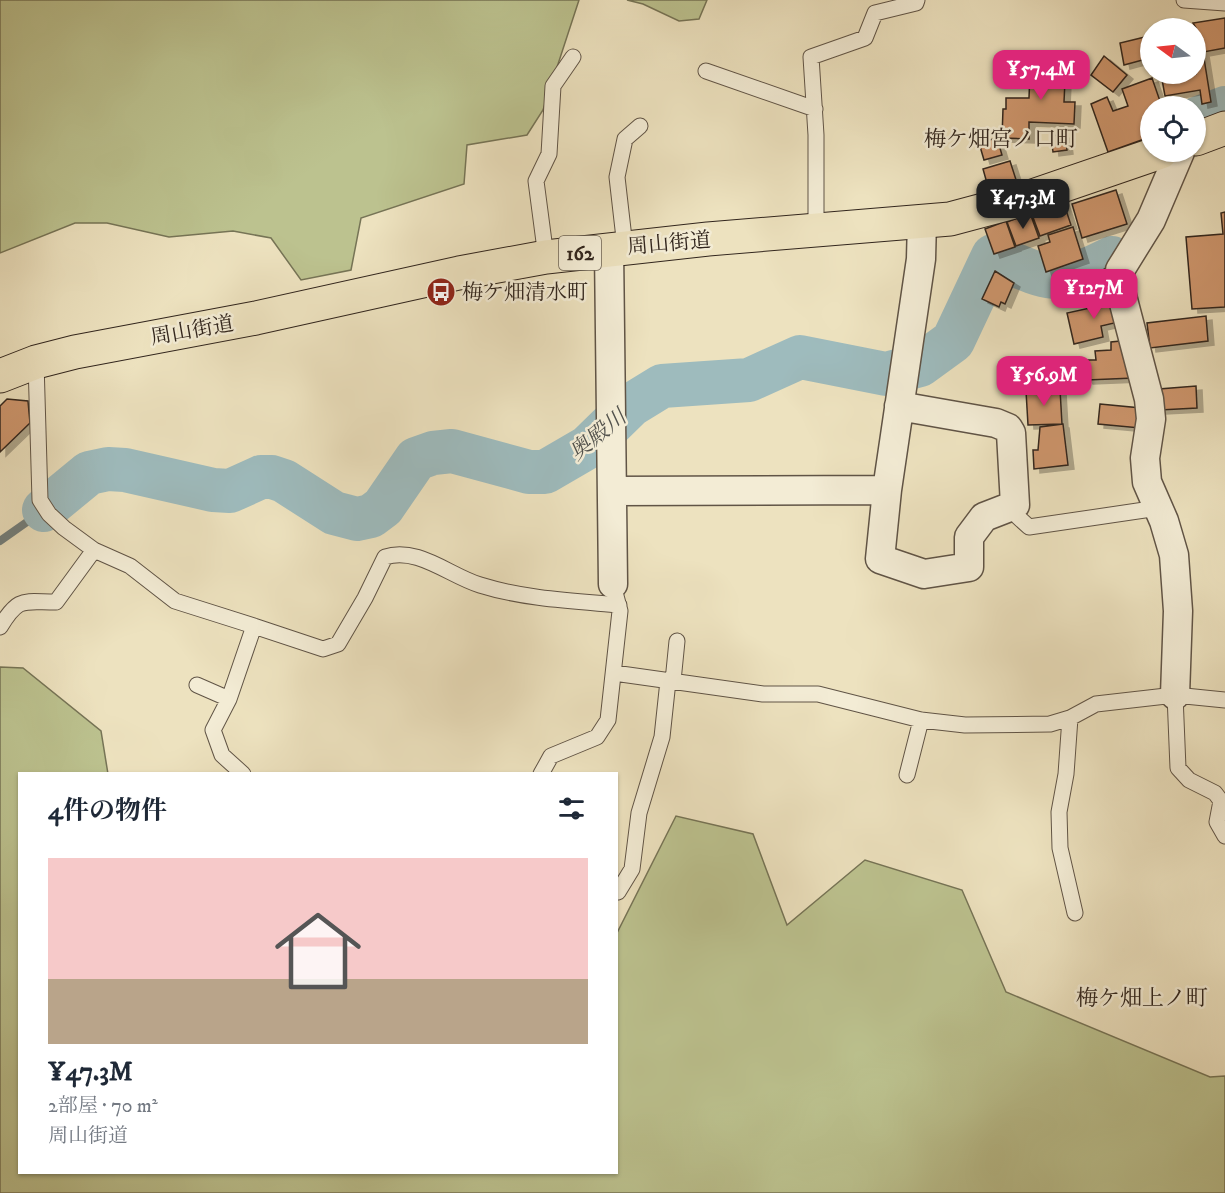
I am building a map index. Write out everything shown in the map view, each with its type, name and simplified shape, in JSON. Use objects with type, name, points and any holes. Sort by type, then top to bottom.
[{"type":"highway","points":[[1206,135],[1225,128]]},
{"type":"highway","name":"周山街道","points":[[0,376],[36,362],[546,258],[617,248],[950,219],[1021,200],[1140,159]]},
{"type":"street","points":[[1175,695],[1178,611],[1174,555],[1147,482],[1145,458],[1151,419],[1149,399],[1120,292],[1120,270],[1150,220],[1176,162]]},
{"type":"street","points":[[903,382],[1008,428],[1011,433],[1016,505],[984,517],[969,537],[969,567],[924,574],[880,559],[887,490],[921,259],[922,221]]},
{"type":"street","points":[[616,595],[612,427],[617,248]]},
{"type":"street","points":[[613,491],[887,490]]},
{"type":"lane","points":[[816,231],[815,109],[811,57],[865,38],[875,13],[916,3],[917,0]]},
{"type":"lane","points":[[1184,0],[1225,3]]},
{"type":"lane","points":[[546,258],[536,181],[549,154],[553,86],[573,57]]},
{"type":"lane","points":[[706,71],[815,109]]},
{"type":"lane","points":[[617,248],[617,177],[624,139],[640,126]]},
{"type":"lane","points":[[36,362],[40,500],[49,514],[94,549],[130,566],[175,601],[323,649],[338,644],[365,598],[385,557],[398,553],[452,571],[478,585],[530,596],[616,595],[614,673],[608,720],[597,737],[551,756],[542,772]]},
{"type":"lane","points":[[1016,505],[1018,517],[1029,527],[1158,508]]},
{"type":"lane","points":[[0,627],[12,607],[22,602],[57,602],[94,549]]},
{"type":"lane","points":[[241,772],[222,755],[213,730],[229,699],[254,626]]},
{"type":"lane","points":[[618,892],[632,869],[639,813],[662,737],[677,641]]},
{"type":"lane","points":[[614,673],[763,694],[818,694],[921,720],[990,725],[1050,724],[1070,718],[1096,704],[1175,695],[1225,700]]},
{"type":"lane","points":[[197,685],[229,699]]},
{"type":"lane","points":[[1175,695],[1178,768],[1189,780],[1215,793],[1221,801],[1217,822],[1225,836]]},
{"type":"lane","points":[[1070,718],[1066,774],[1059,812],[1060,848],[1075,913]]},
{"type":"lane","points":[[907,775],[921,720]]},
{"type":"green space","points":[[0,0],[579,0],[543,110],[527,135],[467,145],[464,184],[361,218],[351,270],[301,280],[271,238],[233,231],[169,237],[107,223],[75,223],[0,253]]},
{"type":"green space","points":[[627,0],[707,0],[699,19],[679,21],[643,4]]},
{"type":"green space","points":[[0,667],[23,668],[101,731],[108,772],[18,772],[18,1174],[618,1174],[618,931],[676,816],[753,834],[787,925],[865,860],[962,890],[1006,992],[1210,1077],[1225,1076],[1225,1193],[0,1193]]},
{"type":"building","points":[[1225,18],[1225,48],[1206,51],[1206,21]]},
{"type":"building","points":[[1140,38],[1140,61],[1124,65],[1120,43]]},
{"type":"building","points":[[1104,56],[1127,75],[1113,92],[1091,75]]},
{"type":"building","points":[[1043,59],[1075,60],[1075,81],[1065,81],[1064,102],[1075,102],[1074,124],[1029,122],[1029,139],[1002,138],[1003,109],[1006,109],[1006,98],[1029,98],[1030,72],[1043,72]]},
{"type":"building","points":[[1206,71],[1211,102],[1206,103],[1206,96],[1201,96],[1200,90],[1165,96],[1163,84],[1206,84]]},
{"type":"building","points":[[1140,82],[1154,84],[1158,96],[1140,96],[1140,141],[1108,152],[1091,104],[1107,97],[1113,111],[1128,106],[1122,89]]},
{"type":"building","points":[[1065,134],[1067,150],[1053,152],[1051,136]]},
{"type":"building","points":[[997,138],[1002,155],[984,160],[979,143]]},
{"type":"building","points":[[1010,161],[1018,186],[990,194],[983,169]]},
{"type":"building","points":[[1116,190],[1127,224],[1082,238],[1072,204]]},
{"type":"building","points":[[1063,201],[1071,225],[1040,236],[1031,212]]},
{"type":"building","points":[[1225,212],[1225,307],[1192,309],[1186,237],[1223,234],[1221,213]]},
{"type":"building","points":[[1030,213],[1039,238],[1016,246],[1007,222]]},
{"type":"building","points":[[1006,221],[1015,247],[994,254],[985,229]]},
{"type":"building","points":[[1073,227],[1083,259],[1046,272],[1038,246],[1050,242],[1048,235]]},
{"type":"building","points":[[1108,267],[1118,287],[1100,297],[1090,277]]},
{"type":"building","points":[[995,271],[1014,283],[1005,304],[1001,302],[999,307],[982,299]]},
{"type":"building","points":[[1117,295],[1123,321],[1101,326],[1103,337],[1074,344],[1067,313],[1104,305],[1103,298]]},
{"type":"building","points":[[1206,316],[1208,341],[1150,348],[1147,323]]},
{"type":"building","points":[[1130,340],[1134,378],[1087,380],[1082,370],[1083,360],[1096,360],[1095,351],[1111,350],[1111,342]]},
{"type":"building","points":[[1196,386],[1197,408],[1160,410],[1159,389]]},
{"type":"building","points":[[1060,389],[1062,424],[1028,425],[1026,391]]},
{"type":"building","points":[[7,399],[28,401],[30,423],[0,452],[0,406]]},
{"type":"building","points":[[1100,404],[1141,408],[1140,428],[1098,424]]},
{"type":"building","points":[[1063,424],[1068,465],[1034,469],[1033,450],[1038,450],[1040,427]]},
{"type":"waterway","name":"奥殿川","points":[[1206,115],[1225,108]]},
{"type":"waterway","name":"奥殿川","points":[[44,510],[89,473],[108,469],[125,470],[213,490],[230,491],[261,477],[272,477],[284,481],[334,513],[357,519],[371,516],[383,507],[416,459],[433,453],[452,451],[529,472],[545,472],[588,447],[631,405],[662,386],[749,380],[800,357],[886,374],[920,365],[953,341],[993,256],[1041,275],[1052,277],[1077,274],[1112,258]]},
{"type":"waterway","name":"奥殿川","points":[[0,541],[44,510]]},
{"type":"place","name":"梅ケ畑清水町","points":[[441,292]]},
{"type":"district","name":"梅ケ畑宮ノ口町","points":[[1001,138]]},
{"type":"district","name":"梅ケ畑上ノ町","points":[[1142,997]]}]
